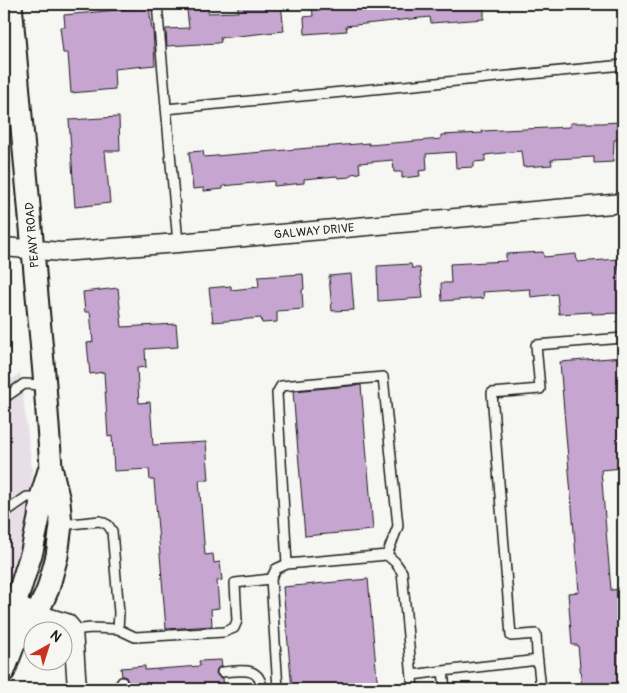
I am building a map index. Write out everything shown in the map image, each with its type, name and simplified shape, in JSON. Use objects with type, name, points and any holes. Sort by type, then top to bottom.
[{"type":"street","name":"PEAVY ROAD","points":[[9,642],[37,614],[48,589],[58,556],[61,525],[59,502],[50,467],[45,386],[11,4]]},
{"type":"street","name":"GALWAY DRIVE","points":[[4,247],[61,252],[623,203]]},
{"type":"street","name":"PEAVY ROAD","points":[[4,671],[15,605],[32,552],[41,497],[50,467]]},
{"type":"street","points":[[15,605],[67,623],[73,630],[77,689]]},
{"type":"lane","points":[[157,4],[178,243]]},
{"type":"lane","points":[[166,109],[623,65]]},
{"type":"lane","points":[[541,689],[536,634],[511,636],[492,393],[540,389],[536,345],[623,338]]},
{"type":"lane","points":[[288,564],[277,393],[282,386],[383,377],[398,526],[387,555]]},
{"type":"lane","points":[[4,398],[24,384],[45,386]]},
{"type":"lane","points":[[4,513],[27,497],[41,497]]},
{"type":"lane","points":[[61,525],[100,521],[108,525],[112,531],[119,613],[118,629]]},
{"type":"lane","points":[[278,689],[271,579],[276,569],[288,564],[387,555],[402,572],[413,689]]},
{"type":"lane","points":[[73,630],[91,628],[118,629],[135,637],[224,632],[234,628],[237,621],[235,583],[271,579]]},
{"type":"lane","points":[[412,675],[538,660]]},
{"type":"lane","points":[[222,672],[251,671],[259,677],[262,689]]},
{"type":"lane","points":[[444,671],[445,689]]},
{"type":"shaded area","points":[[20,373],[32,469],[30,525],[4,603],[4,385]]},
{"type":"building","points":[[281,4],[284,31],[220,38],[221,42],[217,43],[167,46],[166,29],[189,28],[187,10],[208,8],[208,13],[238,12],[238,5]]},
{"type":"building","points":[[312,4],[345,4],[345,9],[375,6],[375,4],[484,4],[484,19],[431,23],[430,17],[346,26],[347,31],[305,34],[304,17],[313,16]]},
{"type":"building","points":[[149,7],[153,30],[155,65],[114,69],[115,89],[71,93],[68,53],[63,53],[60,27],[65,27],[64,15]]},
{"type":"building","points":[[119,117],[120,151],[105,151],[110,203],[75,207],[69,120]]},
{"type":"building","points":[[622,122],[623,140],[614,140],[613,162],[594,163],[594,157],[554,159],[551,160],[552,165],[523,167],[521,151],[485,155],[485,161],[474,162],[474,167],[456,168],[455,152],[426,154],[427,170],[419,171],[420,176],[402,178],[402,172],[394,172],[393,160],[359,163],[360,173],[351,174],[350,177],[338,178],[337,176],[304,179],[304,183],[274,186],[274,181],[223,186],[223,189],[204,191],[204,188],[193,189],[189,152],[203,151],[204,157],[441,139],[441,135],[483,133],[482,131],[570,127],[570,123]]},
{"type":"building","points":[[543,252],[544,257],[576,254],[577,262],[618,259],[619,270],[623,270],[623,302],[620,302],[621,313],[559,314],[557,294],[531,297],[530,289],[483,292],[484,298],[442,301],[441,283],[451,283],[450,264],[506,261],[506,254]]},
{"type":"building","points":[[411,264],[412,268],[420,268],[423,298],[378,301],[377,266]]},
{"type":"building","points":[[303,274],[303,309],[277,311],[277,322],[262,323],[261,318],[213,322],[209,288],[231,286],[231,290],[259,287],[258,277]]},
{"type":"building","points":[[351,274],[354,310],[332,311],[329,276]]},
{"type":"building","points":[[118,288],[122,327],[176,324],[178,347],[145,349],[146,367],[137,368],[139,403],[150,402],[153,445],[206,442],[209,480],[199,480],[205,555],[213,554],[214,563],[220,562],[222,580],[217,581],[219,608],[211,609],[212,626],[166,629],[154,480],[150,480],[149,469],[114,471],[112,436],[108,437],[104,372],[90,374],[87,343],[93,342],[90,312],[85,312],[83,292]]},
{"type":"building","points":[[623,357],[623,468],[601,470],[611,590],[623,589],[623,689],[582,689],[578,645],[572,645],[568,593],[579,592],[560,362]]},
{"type":"building","points":[[361,385],[373,530],[305,536],[293,391]]},
{"type":"building","points":[[368,579],[378,689],[292,689],[283,587]]},
{"type":"building","points":[[221,660],[222,666],[217,669],[216,673],[219,677],[223,678],[224,689],[124,689],[128,682],[126,677],[122,676],[121,668],[145,666],[145,670],[200,666],[199,661]]}]
